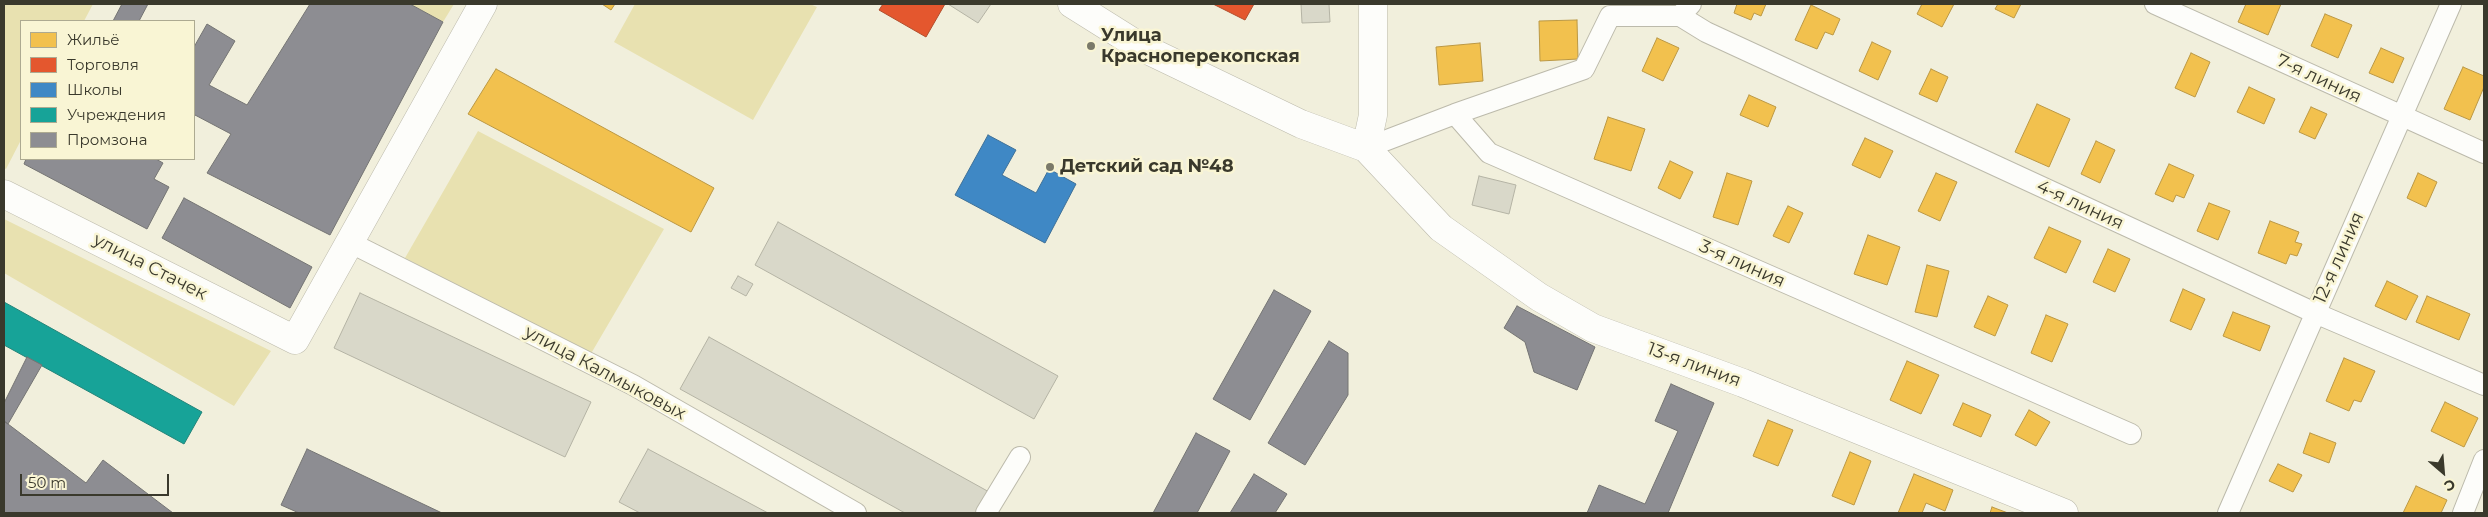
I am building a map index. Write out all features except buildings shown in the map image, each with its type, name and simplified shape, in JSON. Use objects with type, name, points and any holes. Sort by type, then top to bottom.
[{"type":"street","points":[[350,242],[482,4]]},
{"type":"street","points":[[1072,4],[1139,46],[1301,124],[1366,148],[1454,114],[1584,69],[1610,10],[1686,10]]},
{"type":"street","points":[[1366,148],[1373,116],[1373,4]]},
{"type":"street","name":"7-я линия","points":[[2155,4],[2484,153]]},
{"type":"street","name":"12-я линия","points":[[2228,513],[2451,4]]},
{"type":"street","name":"4-я линия","points":[[1686,10],[1706,32],[2315,313],[2484,385]]},
{"type":"street","name":"3-я линия","points":[[1454,114],[1489,154],[2130,434]]},
{"type":"street","name":"13-я линия","points":[[1366,148],[1441,228],[1539,297],[1593,328],[1743,383],[2064,513]]},
{"type":"street","name":"улица Стачек","points":[[4,194],[295,340],[350,242]]},
{"type":"street","name":"улица Калмыковых","points":[[350,242],[633,385],[856,513]]},
{"type":"street","points":[[986,513],[1020,457]]},
{"type":"street","points":[[2463,513],[2484,460]]},
{"type":"shaded area","points":[[4,4],[93,4],[85,20],[20,20],[20,142],[6,169],[4,168]]},
{"type":"shaded area","points":[[410,4],[454,4],[443,22]]},
{"type":"shaded area","points":[[635,4],[810,4],[817,7],[753,120],[614,42]]},
{"type":"shaded area","points":[[478,131],[664,229],[589,357],[405,258]]},
{"type":"shaded area","points":[[4,219],[271,351],[234,406],[4,273]]},
{"type":"place","name":"Улица Красноперекопская","points":[[1091,46]]},
{"type":"place","name":"Детский сад №48","points":[[1050,167]]}]
